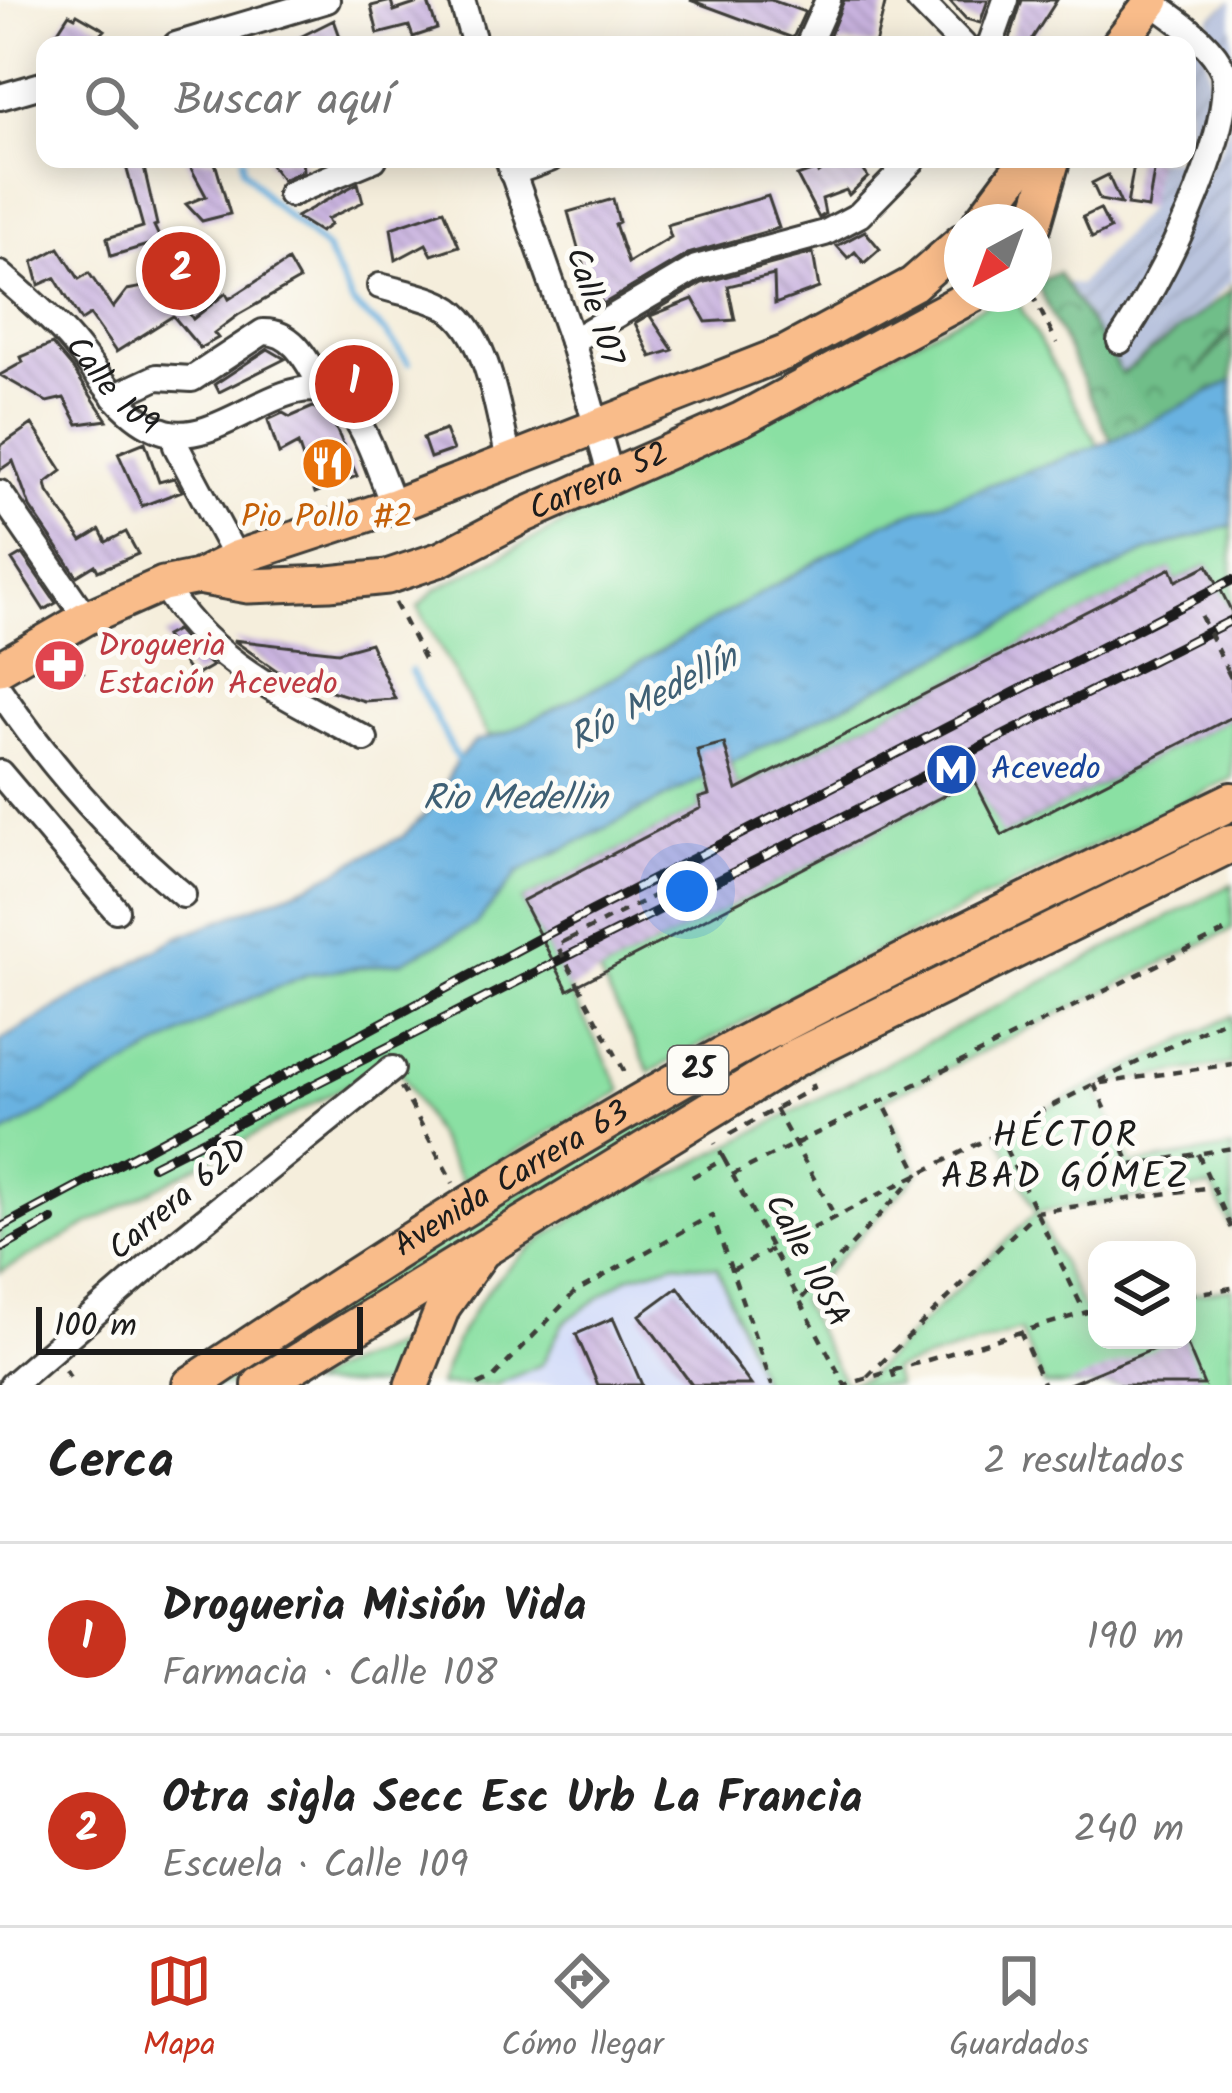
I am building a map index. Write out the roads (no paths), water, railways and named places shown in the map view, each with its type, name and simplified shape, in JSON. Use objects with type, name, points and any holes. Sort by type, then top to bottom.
[{"type":"highway","name":"Avenida Carrera 63","points":[[191,1385],[433,1228],[690,1075],[814,1007],[1232,801]]},
{"type":"highway","name":"Avenida Carrera 63","points":[[261,1385],[795,1058],[1232,843]]},
{"type":"main road","points":[[1125,36],[1152,1]]},
{"type":"main road","points":[[1004,204],[1022,168]]},
{"type":"main road","points":[[1040,204],[1051,168]]},
{"type":"main road","name":"Carrera 52","points":[[0,668],[86,618],[163,584],[198,577],[236,557],[394,506],[787,352],[913,284],[944,257]]},
{"type":"main road","name":"Carrera 52","points":[[198,577],[248,586],[387,577],[441,559],[525,515],[742,419],[944,311]]},
{"type":"main road","points":[[509,460],[525,515]]},
{"type":"main road","points":[[412,1385],[442,1307],[491,1243]]},
{"type":"street","points":[[206,36],[327,0]]},
{"type":"street","points":[[462,0],[472,36]]},
{"type":"street","points":[[812,36],[828,0]]},
{"type":"street","points":[[919,0],[954,36]]},
{"type":"street","points":[[993,36],[1006,0]]},
{"type":"street","points":[[1152,1],[1196,36]]},
{"type":"street","points":[[1120,341],[1162,279],[1199,207],[1227,132],[1231,105],[1225,73],[1196,36]]},
{"type":"street","points":[[0,97],[36,87]]},
{"type":"street","points":[[290,194],[352,168]]},
{"type":"street","name":"Calle 107","points":[[511,168],[572,341],[610,477]]},
{"type":"street","points":[[572,341],[696,268],[825,233],[859,215],[905,168]]},
{"type":"street","name":"Calle 109","points":[[0,274],[68,338],[114,397],[143,422],[168,433],[214,428],[298,390],[318,389]]},
{"type":"street","points":[[380,286],[445,306],[466,322],[495,398],[509,460]]},
{"type":"street","points":[[114,397],[157,377],[192,379],[263,332],[286,337],[318,389],[353,414],[394,506]]},
{"type":"street","points":[[176,446],[236,557]]},
{"type":"street","points":[[0,493],[86,618]]},
{"type":"street","points":[[163,584],[191,628],[215,650],[260,681],[365,739]]},
{"type":"street","points":[[0,691],[79,798],[128,849],[183,895]]},
{"type":"street","points":[[0,773],[116,910]]},
{"type":"street","name":"Carrera 62D","points":[[12,1385],[175,1244],[392,1069]]},
{"type":"water","points":[[1232,381],[1232,525],[1146,552],[730,763],[724,743],[705,777],[519,872],[475,925],[401,962],[308,974],[228,1008],[0,1136],[0,1041],[178,937],[311,884],[403,836],[435,804],[457,760],[475,741],[507,733],[595,688],[886,522],[1111,441]]},
{"type":"waterway","points":[[243,168],[268,199],[326,249],[353,304],[385,332],[409,363]]},
{"type":"waterway","name":"Rio Medellin","points":[[411,671],[460,764]]},
{"type":"railway","points":[[0,1228],[538,939],[1232,580]]},
{"type":"railway","points":[[153,1166],[1232,620]]},
{"type":"railway","points":[[0,1249],[52,1220]]},
{"type":"place","name":"Otra sigla Secc Esc Urb La Francia","points":[[181,271]]},
{"type":"place","name":"Drogueria Misión Vida","points":[[354,384]]},
{"type":"place","name":"Pio Pollo #2","points":[[327,464]]},
{"type":"place","name":"Drogueria Estación Acevedo","points":[[59,666]]},
{"type":"place","name":"Acevedo","points":[[952,770]]},
{"type":"district","name":"HÉCTOR ABAD GÓMEZ","points":[[1066,1158]]},
{"type":"water label","name":"Río Medellín","points":[[654,699]]}]
